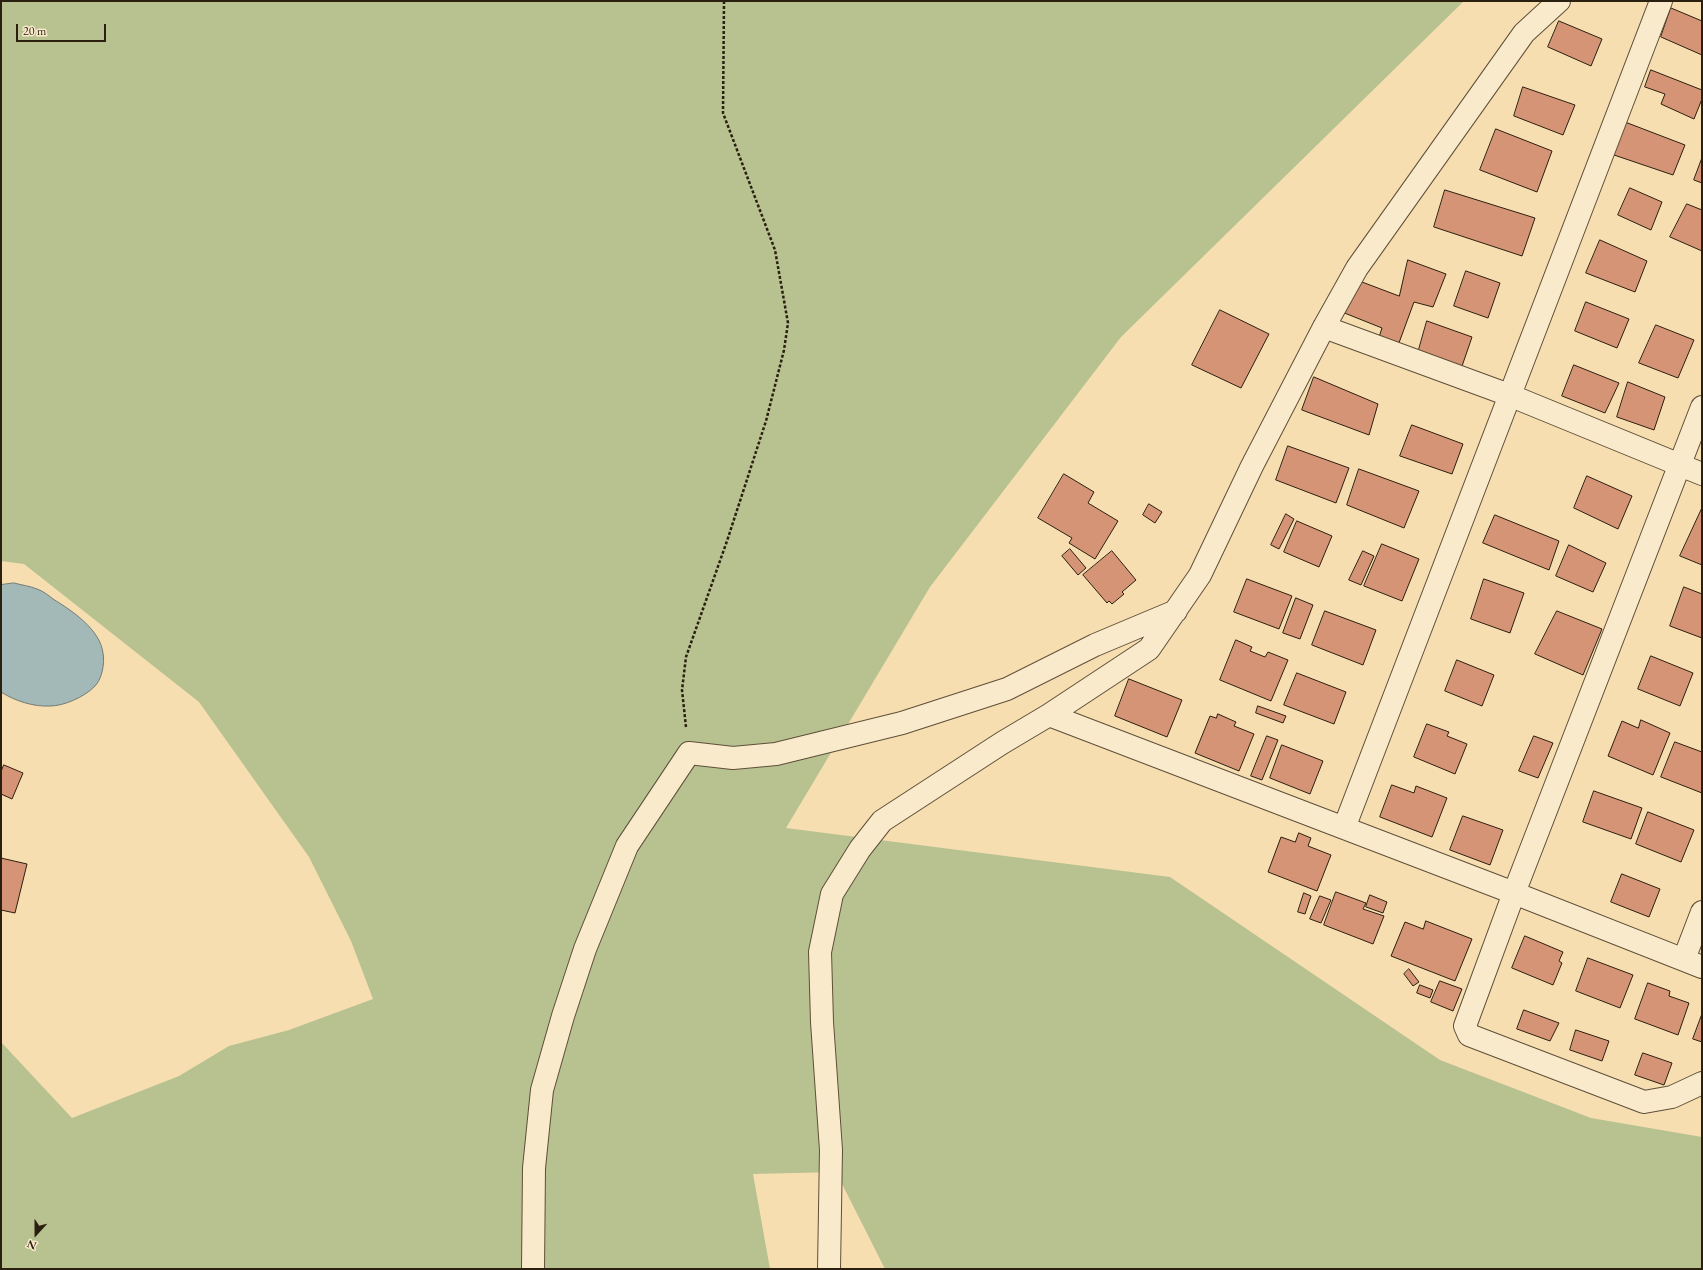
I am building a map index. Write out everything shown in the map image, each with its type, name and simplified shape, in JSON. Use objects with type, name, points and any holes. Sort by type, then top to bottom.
[{"type":"street","points":[[829,1269],[832,1150],[822,1022],[820,952],[832,894],[860,849],[882,821],[1002,743],[1049,715],[1149,649],[1200,574],[1252,466],[1324,327],[1357,268],[1524,33],[1558,1]]},
{"type":"street","points":[[1344,828],[1509,395],[1662,1]]},
{"type":"street","points":[[1324,327],[1509,395],[1702,474]]},
{"type":"street","points":[[1702,407],[1514,893],[1466,1026],[1469,1035],[1644,1102],[1672,1097],[1702,1083]]},
{"type":"street","points":[[533,1269],[534,1168],[542,1090],[563,1016],[584,949],[627,846],[689,754],[733,758],[776,754],[902,723],[1007,689],[1095,645],[1176,611]]},
{"type":"street","points":[[1049,715],[1693,963],[1702,912]]},
{"type":"path","points":[[689,754],[682,690],[686,657],[728,541],[766,421],[784,350],[788,323],[775,250],[723,113],[724,1]]},
{"type":"green space","points":[[1,1],[1464,1],[1121,337],[930,587],[786,828],[1170,877],[1440,1060],[1591,1118],[1702,1137],[1702,1269],[885,1269],[836,1172],[753,1174],[770,1269],[1,1269],[1,1042],[72,1118],[179,1076],[229,1046],[289,1030],[373,999],[351,941],[309,857],[199,702],[24,564],[1,561]]},
{"type":"shaded area","points":[[14,583],[34,588],[45,593],[84,621],[91,628],[101,644],[104,662],[99,680],[90,691],[74,700],[56,706],[38,706],[25,703],[1,692],[1,585]]},
{"type":"building","points":[[1671,8],[1702,21],[1702,55],[1661,37]]},
{"type":"building","points":[[1559,21],[1602,39],[1591,66],[1548,47]]},
{"type":"building","points":[[1651,70],[1702,90],[1702,99],[1694,119],[1661,104],[1665,94],[1645,87]]},
{"type":"building","points":[[1523,87],[1575,105],[1563,135],[1514,116]]},
{"type":"building","points":[[1625,122],[1685,145],[1673,175],[1614,155]]},
{"type":"building","points":[[1496,129],[1552,151],[1537,192],[1480,170]]},
{"type":"building","points":[[1702,158],[1702,183],[1694,180]]},
{"type":"building","points":[[1630,188],[1662,202],[1651,230],[1618,215]]},
{"type":"building","points":[[1445,190],[1535,218],[1522,256],[1434,227]]},
{"type":"building","points":[[1687,204],[1702,210],[1702,251],[1670,237]]},
{"type":"building","points":[[1600,240],[1647,261],[1635,292],[1586,273]]},
{"type":"building","points":[[1408,260],[1446,274],[1433,307],[1414,302],[1396,351],[1377,343],[1382,328],[1342,312],[1354,279],[1399,296]]},
{"type":"building","points":[[1466,271],[1500,283],[1488,318],[1454,306]]},
{"type":"building","points":[[1586,302],[1629,319],[1617,348],[1575,331]]},
{"type":"building","points":[[1220,310],[1269,334],[1241,388],[1192,365]]},
{"type":"building","points":[[1427,321],[1472,337],[1459,375],[1416,360]]},
{"type":"building","points":[[1656,325],[1694,340],[1678,378],[1639,363]]},
{"type":"building","points":[[1574,365],[1619,383],[1605,413],[1562,396]]},
{"type":"building","points":[[1314,377],[1378,404],[1369,435],[1302,410]]},
{"type":"building","points":[[1628,382],[1665,397],[1654,430],[1617,417]]},
{"type":"building","points":[[1412,425],[1463,444],[1452,474],[1400,456]]},
{"type":"building","points":[[1288,446],[1349,468],[1336,503],[1276,480]]},
{"type":"building","points":[[1359,469],[1419,491],[1404,528],[1347,505]]},
{"type":"building","points":[[1064,474],[1094,492],[1088,503],[1118,521],[1095,559],[1069,543],[1072,538],[1038,518]]},
{"type":"building","points":[[1587,476],[1632,496],[1618,529],[1574,508]]},
{"type":"building","points":[[1149,504],[1162,512],[1155,523],[1143,515]]},
{"type":"building","points":[[1702,508],[1702,565],[1680,556]]},
{"type":"building","points":[[1286,514],[1294,519],[1279,549],[1271,545]]},
{"type":"building","points":[[1495,515],[1559,541],[1549,570],[1483,543]]},
{"type":"building","points":[[1297,521],[1332,536],[1319,567],[1284,552]]},
{"type":"building","points":[[1382,544],[1419,559],[1402,601],[1364,586]]},
{"type":"building","points":[[1569,545],[1606,563],[1593,592],[1556,576]]},
{"type":"building","points":[[1070,549],[1086,568],[1078,575],[1062,556]]},
{"type":"building","points":[[1112,551],[1136,580],[1122,592],[1124,594],[1112,604],[1109,601],[1107,603],[1083,575]]},
{"type":"building","points":[[1363,551],[1374,556],[1361,585],[1349,580]]},
{"type":"building","points":[[1247,579],[1292,596],[1279,629],[1234,612]]},
{"type":"building","points":[[1484,579],[1524,593],[1510,633],[1471,619]]},
{"type":"building","points":[[1684,587],[1702,594],[1702,638],[1670,626]]},
{"type":"building","points":[[1296,598],[1313,605],[1300,639],[1283,633]]},
{"type":"building","points":[[1325,611],[1376,630],[1363,665],[1312,645]]},
{"type":"building","points":[[1557,611],[1602,629],[1583,675],[1535,654]]},
{"type":"building","points":[[1236,640],[1252,647],[1250,651],[1265,657],[1268,652],[1288,660],[1271,701],[1220,680]]},
{"type":"building","points":[[1651,656],[1693,673],[1680,706],[1638,689]]},
{"type":"building","points":[[1457,660],[1494,675],[1482,706],[1445,691]]},
{"type":"building","points":[[1297,673],[1346,692],[1334,724],[1284,705]]},
{"type":"building","points":[[1129,679],[1182,700],[1167,737],[1115,716]]},
{"type":"building","points":[[1258,706],[1286,716],[1283,723],[1256,713]]},
{"type":"building","points":[[1218,714],[1236,722],[1234,726],[1254,734],[1239,771],[1195,753],[1210,716],[1216,718]]},
{"type":"building","points":[[1641,720],[1670,733],[1653,775],[1608,756],[1622,721],[1638,728]]},
{"type":"building","points":[[1427,724],[1449,732],[1447,736],[1467,744],[1455,774],[1414,757]]},
{"type":"building","points":[[1267,736],[1278,740],[1262,780],[1251,776]]},
{"type":"building","points":[[1534,736],[1553,743],[1538,778],[1519,771]]},
{"type":"building","points":[[1675,742],[1702,752],[1702,793],[1661,777]]},
{"type":"building","points":[[1282,745],[1323,761],[1310,794],[1270,778]]},
{"type":"building","points":[[4,765],[23,773],[12,799],[1,794],[1,772]]},
{"type":"building","points":[[1392,785],[1414,793],[1416,786],[1447,798],[1432,837],[1380,817]]},
{"type":"building","points":[[1594,791],[1642,808],[1631,839],[1583,822]]},
{"type":"building","points":[[1648,812],[1694,830],[1681,862],[1636,844]]},
{"type":"building","points":[[1463,816],[1503,830],[1490,865],[1450,850]]},
{"type":"building","points":[[1299,833],[1311,838],[1308,846],[1331,855],[1317,891],[1268,872],[1281,837],[1295,842]]},
{"type":"building","points":[[1,858],[27,864],[15,913],[1,910]]},
{"type":"building","points":[[1622,874],[1660,889],[1649,917],[1611,902]]},
{"type":"building","points":[[1336,892],[1366,903],[1363,909],[1384,916],[1373,944],[1324,925]]},
{"type":"building","points":[[1304,893],[1311,896],[1305,914],[1298,912]]},
{"type":"building","points":[[1370,895],[1387,902],[1383,913],[1366,907]]},
{"type":"building","points":[[1320,896],[1331,900],[1321,923],[1310,919]]},
{"type":"building","points":[[1426,921],[1472,939],[1455,981],[1391,956],[1405,922],[1423,929]]},
{"type":"building","points":[[1525,936],[1563,952],[1559,961],[1562,963],[1553,985],[1512,968]]},
{"type":"building","points":[[1588,958],[1633,975],[1620,1008],[1576,991]]},
{"type":"building","points":[[1409,969],[1419,982],[1413,986],[1404,974]]},
{"type":"building","points":[[1440,981],[1462,989],[1453,1011],[1431,1002]]},
{"type":"building","points":[[1648,983],[1670,991],[1669,996],[1689,1003],[1678,1035],[1635,1019]]},
{"type":"building","points":[[1420,985],[1433,990],[1430,998],[1417,993]]},
{"type":"building","points":[[1524,1010],[1559,1023],[1550,1041],[1517,1029]]},
{"type":"building","points":[[1702,1014],[1702,1042],[1693,1039]]},
{"type":"building","points":[[1576,1030],[1609,1041],[1602,1061],[1570,1050]]},
{"type":"building","points":[[1643,1053],[1672,1063],[1664,1085],[1635,1075]]}]
